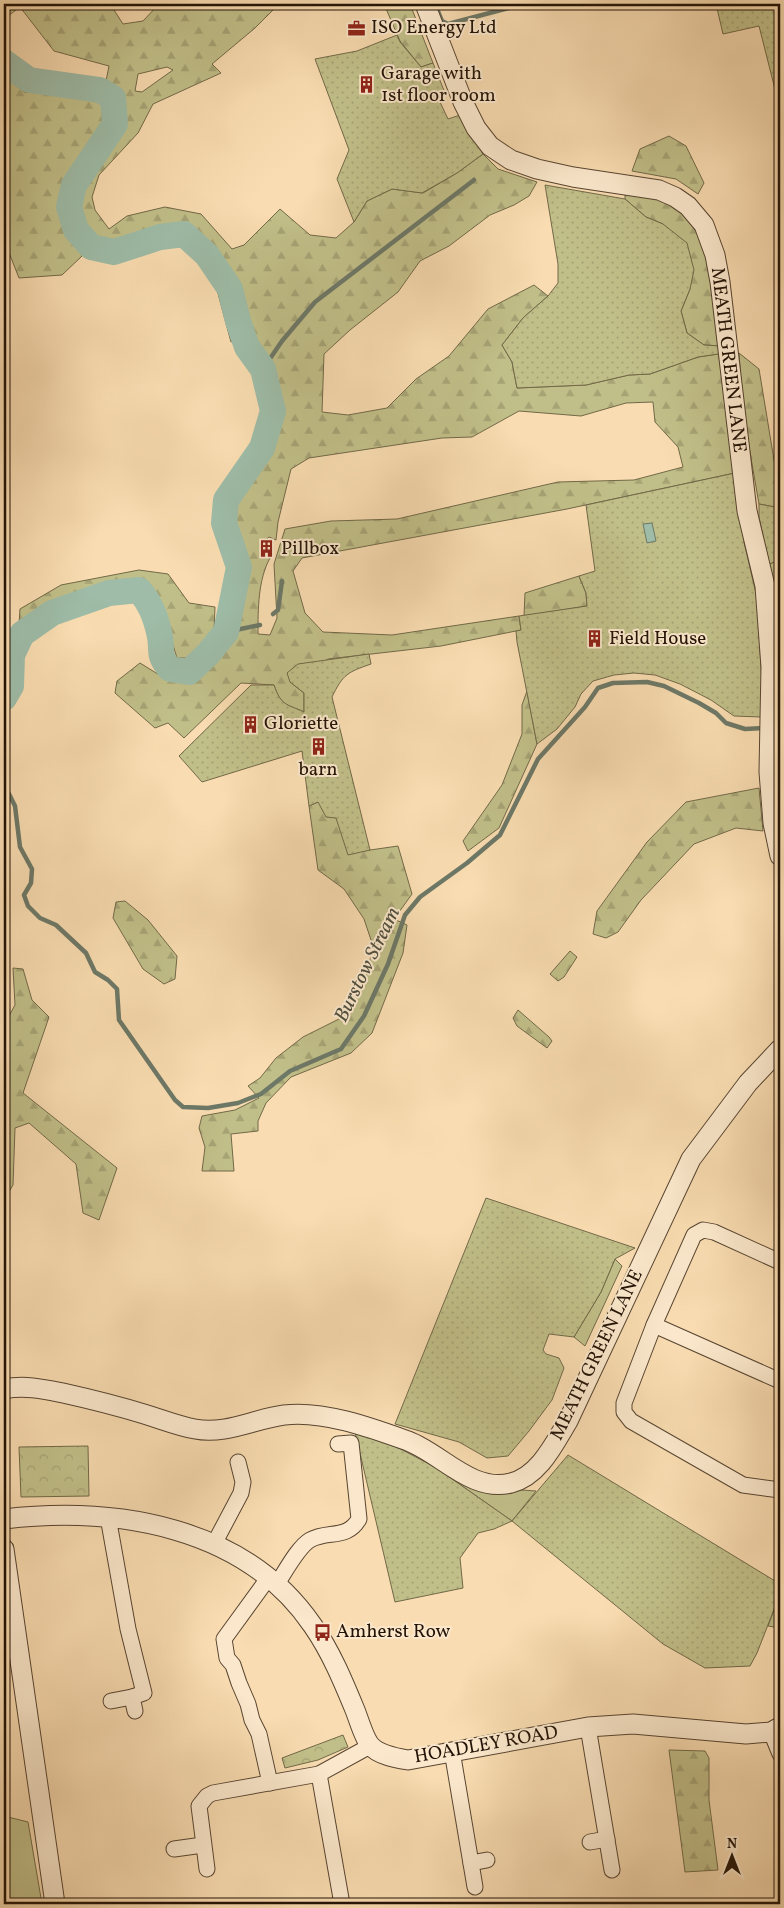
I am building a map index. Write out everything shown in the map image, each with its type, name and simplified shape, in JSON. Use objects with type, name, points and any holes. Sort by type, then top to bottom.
[{"type":"street","name":"MEATH GREEN LANE","points":[[425,4],[463,102],[476,128],[490,146],[511,160],[537,169],[573,177],[659,190],[688,206],[704,225],[715,255],[720,282],[747,512],[765,586],[771,667],[769,772],[773,823],[780,856]]},
{"type":"street","name":"MEATH GREEN LANE","points":[[4,1389],[23,1386],[78,1396],[193,1429],[207,1431],[220,1431],[283,1415],[309,1415],[332,1418],[363,1426],[426,1449],[478,1482],[498,1485],[511,1483],[526,1477],[547,1454],[568,1421],[691,1159],[748,1082],[780,1049]]},
{"type":"street","points":[[780,1262],[714,1232],[703,1230],[694,1234],[654,1325],[624,1403],[624,1412],[631,1421],[743,1485],[780,1490]]},
{"type":"street","points":[[654,1325],[780,1380]]},
{"type":"street","points":[[270,1783],[260,1734],[252,1720],[233,1664],[227,1658],[224,1639],[305,1544],[312,1539],[348,1532],[359,1520],[351,1443],[338,1444]]},
{"type":"street","points":[[214,1544],[241,1493],[243,1482],[238,1462]]},
{"type":"street","points":[[4,1519],[34,1515],[74,1514],[140,1521],[180,1530],[214,1544],[244,1560],[273,1580],[313,1626],[336,1666],[370,1746],[319,1774],[213,1793],[207,1796],[200,1806],[207,1869]]},
{"type":"street","points":[[108,1517],[128,1629],[144,1693],[134,1704],[111,1701]]},
{"type":"street","points":[[4,1549],[55,1904]]},
{"type":"street","name":"HOADLEY ROAD","points":[[370,1746],[388,1756],[408,1760],[588,1727],[633,1724],[746,1734],[776,1729]]},
{"type":"street","points":[[588,1727],[612,1870]]},
{"type":"street","points":[[776,1729],[780,1754]]},
{"type":"street","points":[[452,1752],[475,1888]]},
{"type":"street","points":[[319,1774],[326,1851],[342,1904]]},
{"type":"street","points":[[590,1842],[607,1839]]},
{"type":"street","points":[[174,1849],[203,1845]]},
{"type":"street","points":[[471,1862],[487,1860]]},
{"type":"green space","points":[[4,4],[120,4],[114,10],[123,24],[143,21],[159,4],[279,4],[255,28],[212,64],[221,73],[153,104],[138,133],[99,175],[92,197],[95,210],[109,229],[127,216],[165,207],[201,214],[232,249],[244,245],[280,209],[310,235],[336,238],[354,222],[367,201],[392,189],[423,193],[457,173],[483,154],[498,169],[537,182],[529,196],[514,205],[490,215],[449,246],[420,261],[398,292],[350,330],[324,354],[322,412],[348,415],[387,408],[416,379],[449,356],[488,309],[534,285],[548,296],[523,318],[502,345],[512,362],[517,388],[586,385],[629,375],[650,374],[698,357],[725,353],[735,473],[567,509],[302,558],[293,571],[305,613],[323,632],[392,635],[519,616],[521,630],[441,646],[328,659],[290,682],[304,693],[304,712],[285,704],[279,697],[274,685],[241,683],[184,738],[168,723],[155,728],[115,693],[117,681],[140,663],[161,676],[184,678],[199,668],[230,635],[235,603],[245,569],[240,550],[230,530],[230,512],[238,492],[268,450],[279,411],[269,369],[248,337],[231,342],[213,275],[192,253],[178,246],[172,230],[152,230],[117,245],[101,243],[84,220],[80,200],[86,179],[115,137],[119,126],[122,100],[106,81],[109,66],[54,51],[20,7],[4,19]],"holes":[[[167,67],[173,70],[142,92],[135,91],[138,74]],[[653,402],[655,422],[678,447],[683,467],[634,480],[558,482],[397,519],[331,521],[285,529],[274,564],[277,618],[270,635],[258,634],[261,585],[270,558],[261,554],[261,544],[269,537],[276,540],[278,522],[291,469],[309,458],[442,438],[472,437],[519,411],[581,416],[626,403]]]},
{"type":"green space","points":[[384,4],[410,4],[433,63],[421,67],[400,41]]},
{"type":"green space","points":[[716,4],[780,4],[780,109],[759,26],[723,34]]},
{"type":"green space","points":[[397,35],[400,42],[421,67],[433,63],[445,93],[439,100],[448,119],[460,115],[483,154],[457,173],[422,193],[392,189],[367,201],[354,222],[337,179],[349,150],[315,59],[357,51]]},
{"type":"green space","points":[[4,73],[24,92],[91,96],[106,107],[103,127],[76,161],[61,194],[68,230],[82,256],[62,275],[19,278],[4,240]]},
{"type":"green space","points":[[669,136],[686,146],[704,183],[698,194],[676,179],[632,171],[640,149]]},
{"type":"green space","points":[[545,185],[625,199],[646,217],[663,224],[687,243],[694,270],[690,289],[681,311],[687,333],[704,345],[721,346],[725,353],[698,357],[650,374],[629,375],[586,385],[517,388],[512,362],[502,345],[523,318],[548,296],[558,283],[558,264]]},
{"type":"green space","points":[[625,192],[648,195],[671,202],[684,210],[694,221],[702,236],[708,254],[721,346],[704,345],[687,333],[681,311],[690,289],[663,224],[646,217],[625,199]]},
{"type":"green space","points":[[739,353],[759,369],[776,472],[780,474],[780,508],[759,504],[743,412]]},
{"type":"green space","points":[[735,473],[745,534],[744,542],[757,598],[762,684],[761,717],[734,716],[711,700],[680,684],[655,675],[634,673],[614,675],[593,681],[581,694],[575,707],[557,729],[537,744],[517,642],[516,631],[521,630],[519,616],[587,606],[586,593],[579,576],[595,571],[586,505]]},
{"type":"green space","points":[[759,504],[780,508],[780,571],[775,562],[769,564],[759,517]]},
{"type":"green space","points":[[774,562],[780,571],[780,718],[776,719],[769,564]]},
{"type":"green space","points":[[139,570],[168,574],[189,603],[215,607],[214,630],[192,658],[177,658],[166,622],[150,584],[133,580],[88,591],[19,624],[20,609],[61,585]]},
{"type":"green space","points":[[579,576],[586,593],[587,606],[524,616],[525,593]]},
{"type":"green space","points":[[369,654],[371,664],[347,675],[332,697],[370,850],[348,855],[336,818],[326,817],[318,802],[309,806],[302,751],[202,782],[179,756],[251,685],[274,685],[282,701],[304,712],[304,693],[290,682],[287,673],[298,664]]},
{"type":"green space","points":[[527,691],[537,744],[499,828],[468,851],[463,841],[502,785],[522,734],[522,705]]},
{"type":"green space","points":[[759,788],[763,831],[736,828],[694,844],[641,900],[618,932],[606,938],[593,934],[597,911],[647,842],[686,802]]},
{"type":"green space","points":[[318,802],[336,818],[356,852],[398,846],[412,894],[394,919],[407,925],[403,953],[372,1033],[351,1053],[291,1077],[266,1103],[258,1121],[258,1131],[231,1134],[234,1171],[202,1171],[205,1147],[199,1128],[202,1116],[235,1110],[259,1098],[248,1086],[260,1078],[276,1058],[303,1037],[341,1018],[367,974],[373,946],[364,919],[344,889],[318,870],[309,806]]},
{"type":"green space","points":[[125,901],[148,920],[177,956],[175,979],[164,984],[143,969],[113,918],[116,902]]},
{"type":"green space","points":[[570,951],[577,957],[564,977],[558,981],[550,974]]},
{"type":"green space","points":[[13,968],[23,969],[32,1000],[49,1017],[23,1093],[117,1168],[99,1220],[83,1213],[76,1164],[29,1123],[15,1128],[13,1185],[4,1200],[4,1051],[7,1041],[4,1025],[15,1005]]},
{"type":"green space","points":[[518,1010],[549,1037],[552,1041],[547,1048],[517,1026],[513,1018]]},
{"type":"green space","points":[[486,1198],[635,1248],[615,1259],[601,1292],[574,1337],[549,1334],[543,1350],[546,1354],[559,1358],[564,1368],[552,1400],[508,1456],[487,1458],[459,1442],[395,1424]]},
{"type":"green space","points":[[615,1259],[622,1266],[585,1346],[574,1337],[601,1292]]},
{"type":"green space","points":[[355,1432],[389,1443],[435,1467],[512,1521],[494,1529],[478,1533],[460,1558],[463,1588],[395,1602]]},
{"type":"green space","points":[[88,1446],[89,1496],[21,1497],[19,1447]]},
{"type":"green space","points":[[568,1455],[780,1584],[780,1594],[750,1666],[705,1668],[663,1644],[512,1521]]},
{"type":"green space","points":[[455,1481],[479,1490],[508,1489],[536,1491],[512,1521]]},
{"type":"green space","points":[[780,1594],[780,1628],[768,1626]]},
{"type":"green space","points":[[343,1735],[348,1747],[318,1760],[285,1768],[282,1758]]},
{"type":"green space","points":[[669,1750],[705,1751],[709,1758],[709,1800],[718,1870],[685,1872]]},
{"type":"green space","points":[[4,1816],[28,1822],[42,1904],[4,1904]]},
{"type":"shaded area","points":[[652,523],[656,541],[647,543],[643,524]]},
{"type":"waterway","points":[[435,4],[442,21],[448,24],[524,4]]},
{"type":"waterway","points":[[4,62],[29,80],[100,90],[113,98],[115,124],[74,185],[69,207],[76,230],[91,247],[114,252],[160,237],[184,234],[207,255],[230,289],[247,347],[263,369],[273,411],[262,448],[226,500],[224,523],[239,567],[226,632],[208,654],[189,672],[170,669],[163,659],[154,615],[139,590],[109,593],[52,613],[22,634],[12,655],[11,686],[4,698]]},
{"type":"waterway","points":[[263,369],[282,341],[315,302],[474,180]]},
{"type":"waterway","points":[[273,614],[278,610],[282,581]]},
{"type":"waterway","points":[[226,632],[260,625]]},
{"type":"waterway","name":"Burstow Stream","points":[[4,791],[8,792],[15,806],[20,847],[32,869],[31,883],[24,895],[28,906],[40,918],[56,925],[86,953],[95,972],[108,980],[117,989],[119,1020],[175,1100],[183,1107],[208,1108],[238,1103],[261,1094],[290,1071],[341,1049],[364,1016],[388,964],[405,915],[420,897],[467,863],[500,835],[538,759],[585,707],[598,688],[613,683],[647,682],[664,686],[716,713],[726,723],[745,729],[766,728]]},
{"type":"place","name":"ISO Energy Ltd","points":[[357,28]]},
{"type":"place","name":"Garage with 1st floor room","points":[[367,85]]},
{"type":"place","name":"Pillbox","points":[[267,549]]},
{"type":"place","name":"Field House","points":[[595,639]]},
{"type":"place","name":"Gloriette","points":[[250,724]]},
{"type":"place","name":"barn","points":[[318,747]]},
{"type":"place","name":"Amherst Row","points":[[322,1632]]}]
